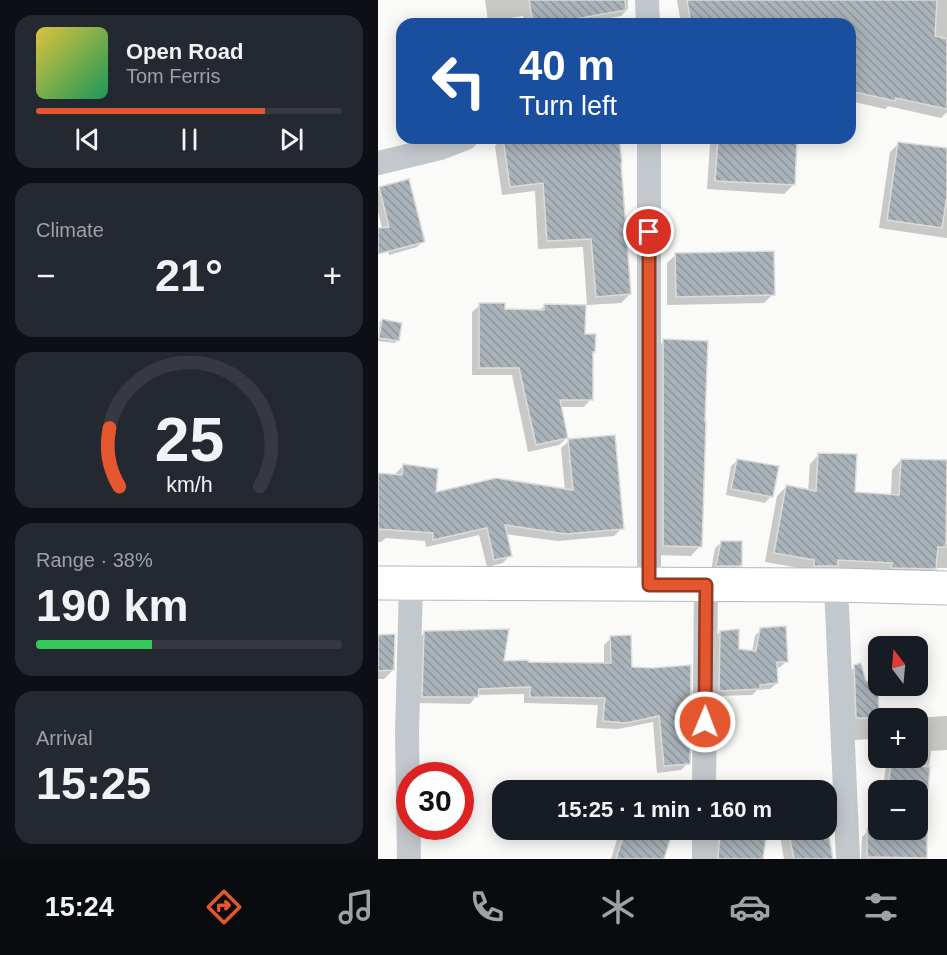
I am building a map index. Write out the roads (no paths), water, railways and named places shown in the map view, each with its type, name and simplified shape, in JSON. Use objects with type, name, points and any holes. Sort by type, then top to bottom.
[{"type":"street","points":[[647,0],[648,18]]},
{"type":"street","points":[[378,163],[450,144]]},
{"type":"street","points":[[649,144],[649,585]]},
{"type":"street","points":[[378,583],[836,585],[947,588]]},
{"type":"street","points":[[409,859],[407,732],[411,583]]},
{"type":"street","points":[[704,780],[706,585]]},
{"type":"street","points":[[836,585],[848,859]]},
{"type":"street","points":[[704,840],[704,859]]}]
